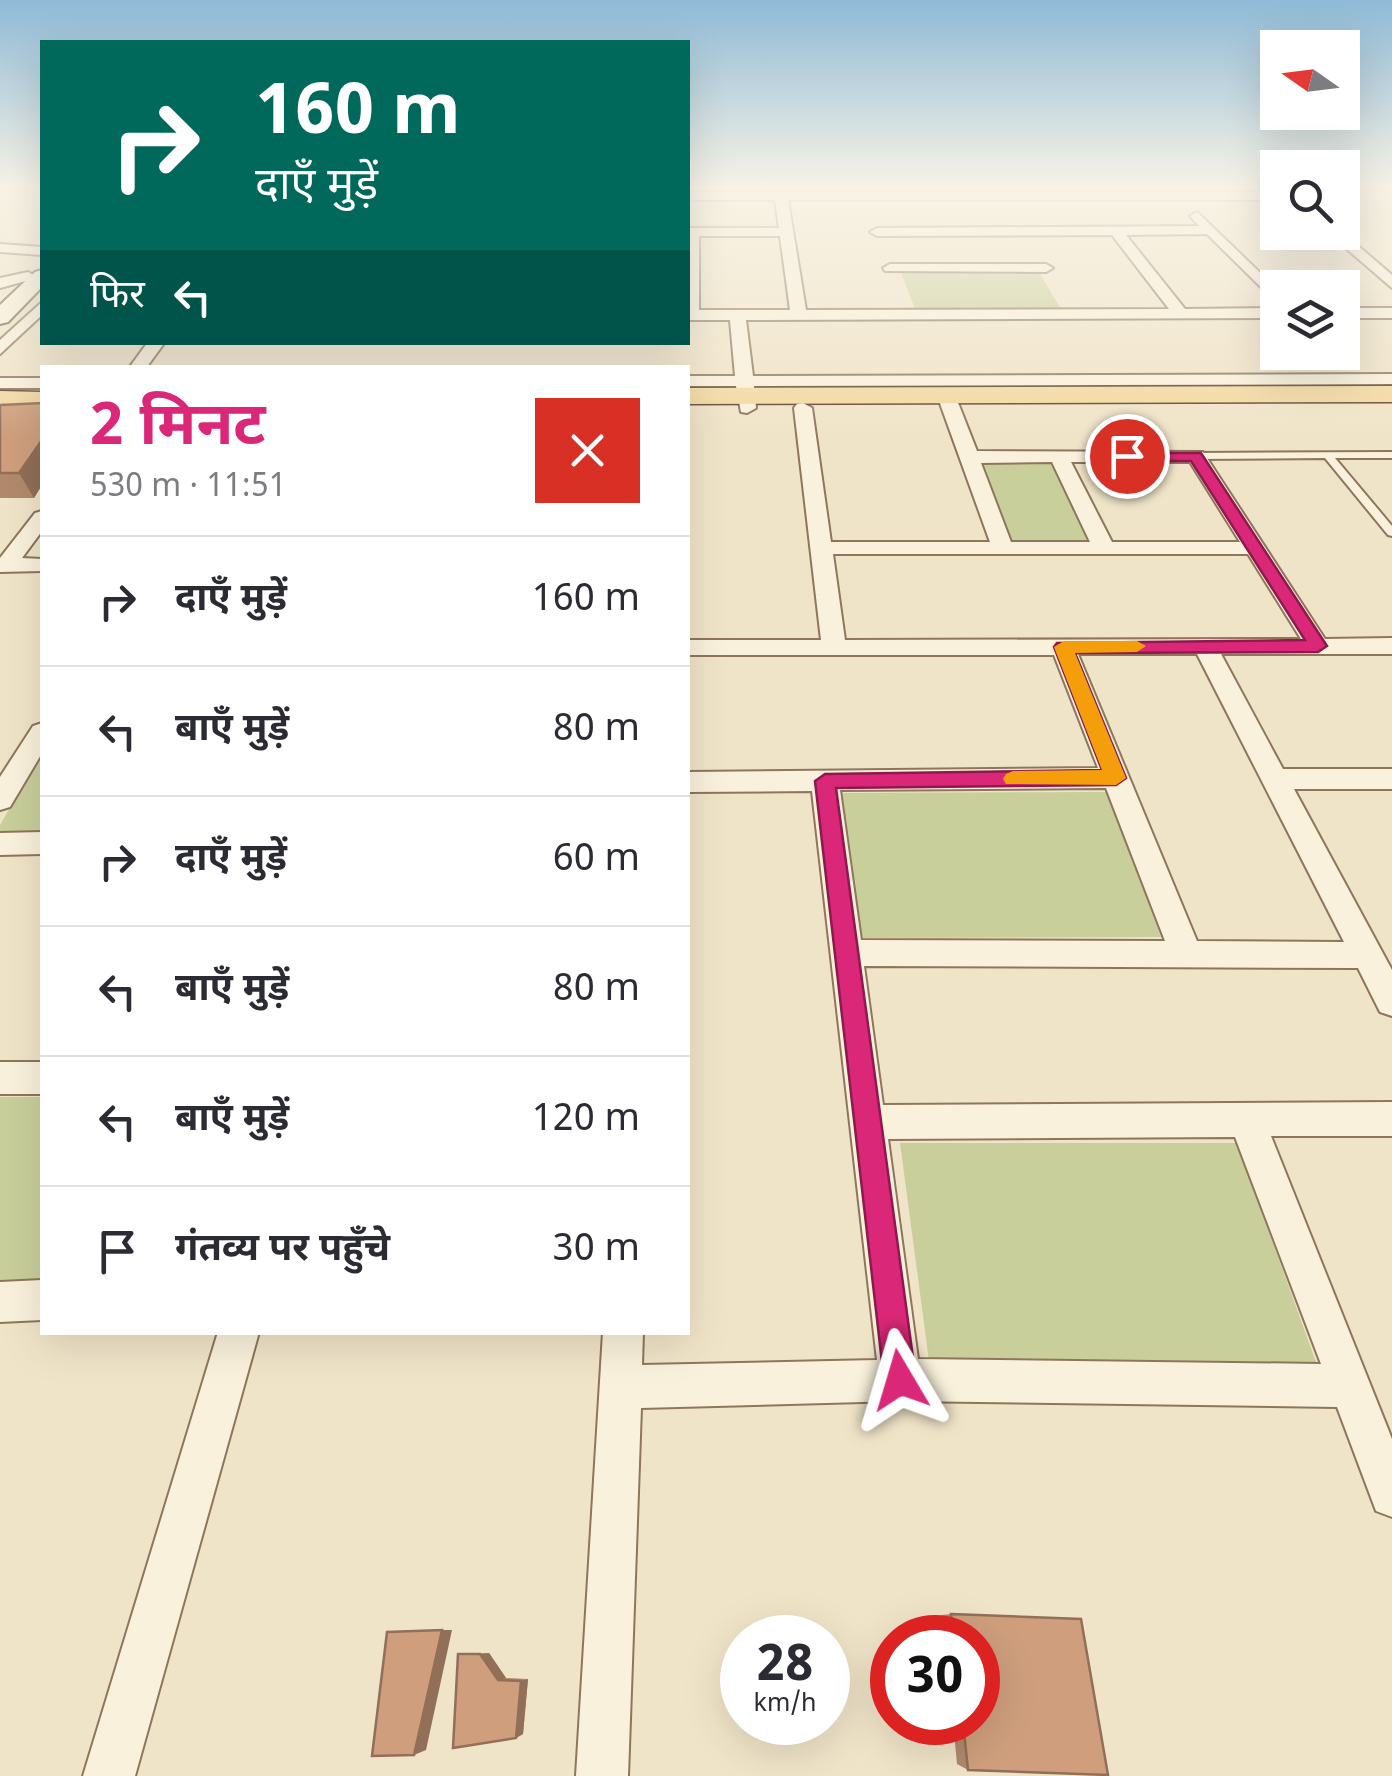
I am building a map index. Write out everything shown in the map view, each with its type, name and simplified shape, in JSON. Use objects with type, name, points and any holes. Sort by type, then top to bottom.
[{"type":"main road","points":[[690,408],[746,395],[803,408],[1392,394]]},
{"type":"main road","points":[[690,396],[1392,406]]},
{"type":"main road","points":[[0,400],[40,400]]},
{"type":"main road","points":[[0,411],[40,411]]},
{"type":"street","points":[[0,283],[22,271]]},
{"type":"street","points":[[0,302],[30,271]]},
{"type":"street","points":[[0,316],[31,271]]},
{"type":"street","points":[[793,271],[799,315]]},
{"type":"street","points":[[891,271],[898,291]]},
{"type":"street","points":[[690,315],[799,315],[963,271]]},
{"type":"street","points":[[1048,271],[1055,283]]},
{"type":"street","points":[[1147,271],[1181,314]]},
{"type":"street","points":[[898,291],[1075,314],[1260,313]]},
{"type":"street","points":[[1065,298],[1075,314]]},
{"type":"street","points":[[0,348],[40,309]]},
{"type":"street","points":[[1360,313],[1392,313]]},
{"type":"street","points":[[738,315],[746,395]]},
{"type":"street","points":[[139,365],[155,345]]},
{"type":"street","points":[[690,381],[746,395],[1392,379]]},
{"type":"street","points":[[0,383],[40,383]]},
{"type":"street","points":[[949,402],[1003,548]]},
{"type":"street","points":[[803,408],[834,648]]},
{"type":"street","points":[[970,457],[1196,456],[1318,646]]},
{"type":"street","points":[[1059,457],[1104,548]]},
{"type":"street","points":[[3,565],[40,519]]},
{"type":"street","points":[[822,548],[1254,548]]},
{"type":"street","points":[[3,565],[40,565]]},
{"type":"street","points":[[1204,646],[1392,1002]]},
{"type":"street","points":[[690,648],[1392,646]]},
{"type":"street","points":[[1064,647],[1186,954]]},
{"type":"street","points":[[0,800],[40,735]]},
{"type":"street","points":[[690,782],[1116,778]]},
{"type":"street","points":[[1275,780],[1392,779]]},
{"type":"street","points":[[825,781],[900,1380]]},
{"type":"street","points":[[0,844],[40,844]]},
{"type":"street","points":[[848,953],[1367,954]]},
{"type":"street","points":[[0,1078],[40,1078]]},
{"type":"street","points":[[869,1122],[1392,1119]]},
{"type":"street","points":[[1246,1120],[1392,1495]]},
{"type":"street","points":[[0,1302],[40,1300]]},
{"type":"street","points":[[110,1776],[238,1335]]},
{"type":"street","points":[[602,1776],[623,1335]]},
{"type":"street","points":[[621,1386],[900,1380],[1351,1386]]},
{"type":"lane","points":[[1196,456],[1392,456]]},
{"type":"lane","points":[[1328,456],[1392,533]]},
{"type":"green space","points":[[901,272],[1039,272],[1061,309],[915,309]]},
{"type":"green space","points":[[1392,383],[1392,392],[756,393],[755,384]]},
{"type":"green space","points":[[983,462],[1052,462],[1088,540],[1011,541]]},
{"type":"green space","points":[[40,755],[40,834],[0,834],[0,825]]},
{"type":"green space","points":[[1108,792],[1161,937],[860,938],[841,793]]},
{"type":"green space","points":[[0,1097],[40,1097],[40,1284],[0,1285]]},
{"type":"green space","points":[[900,1143],[1237,1143],[1316,1362],[929,1361]]},
{"type":"building","points":[[40,403],[40,443],[19,473],[0,473],[0,405]]},
{"type":"building","points":[[1000,1616],[1081,1619],[1108,1775],[968,1770],[965,1745],[1000,1745]]},
{"type":"building","points":[[442,1630],[414,1755],[372,1756],[387,1632]]},
{"type":"building","points":[[458,1654],[480,1654],[498,1680],[521,1681],[516,1738],[453,1748]]},
{"type":"slow traffic","points":[[1013,779],[1116,778],[1064,647],[1137,646]]},
{"type":"route","points":[[900,1380],[825,781],[1116,778],[1064,647],[1318,646],[1196,456],[1127,456]]}]
